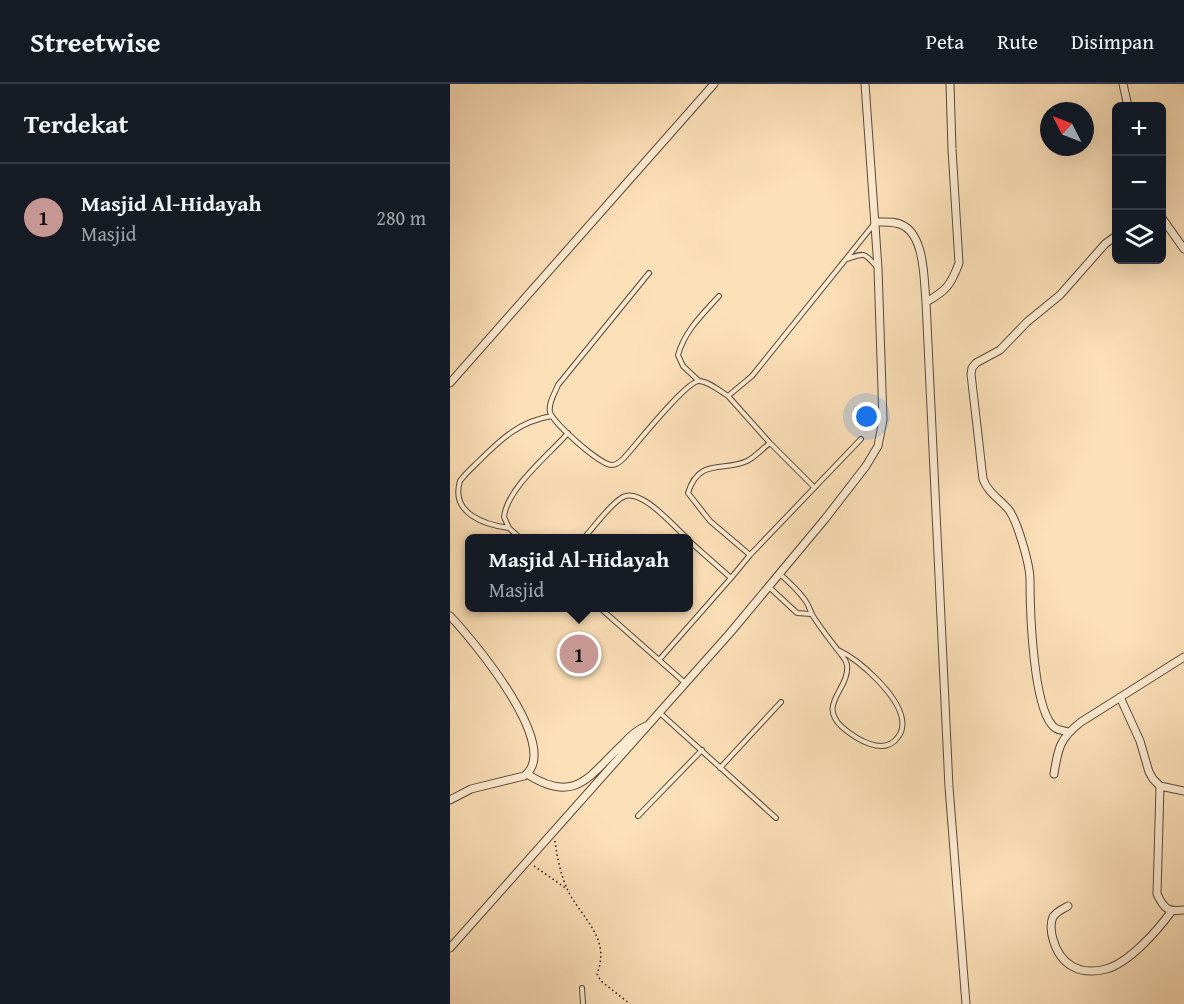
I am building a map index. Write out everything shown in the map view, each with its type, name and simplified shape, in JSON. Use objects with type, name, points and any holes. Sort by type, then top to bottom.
[{"type":"street","points":[[450,383],[714,84]]},
{"type":"street","points":[[450,948],[729,633],[825,519],[866,466],[878,446],[883,420],[878,268],[865,84]]},
{"type":"street","points":[[926,302],[943,293],[953,281],[959,263],[950,84]]},
{"type":"street","points":[[1123,84],[1127,102]]},
{"type":"street","points":[[876,222],[891,222],[905,226],[915,238],[920,250],[926,302],[949,787],[964,1003]]},
{"type":"street","points":[[1166,225],[1184,249]]},
{"type":"street","points":[[1068,732],[1052,725],[1045,712],[1036,676],[1028,566],[1015,520],[1010,512],[986,489],[983,480],[971,374],[976,363],[1000,350],[1027,322],[1048,307],[1112,239]]},
{"type":"street","points":[[450,616],[506,686],[531,738],[534,755],[533,764],[527,774],[518,779],[471,789],[450,800]]},
{"type":"street","points":[[1054,774],[1058,751],[1068,732],[1184,657]]},
{"type":"street","points":[[1120,697],[1140,741],[1149,772],[1160,786],[1157,894],[1162,904],[1171,912]]},
{"type":"street","points":[[527,774],[552,786],[576,786],[592,775],[634,733],[648,725]]},
{"type":"street","points":[[1160,786],[1184,791]]},
{"type":"street","points":[[1068,906],[1055,914],[1052,920],[1052,937],[1063,961],[1076,969],[1086,971],[1114,966],[1150,938],[1171,912],[1184,910]]},
{"type":"lane","points":[[728,396],[752,376],[876,222]]},
{"type":"lane","points":[[847,259],[865,254],[878,268]]},
{"type":"lane","points":[[649,273],[558,385],[550,405],[552,416],[598,458],[609,464],[615,464],[624,458],[674,401],[699,381]]},
{"type":"lane","points":[[719,296],[691,327],[681,344],[678,355],[683,366],[699,381],[728,396],[814,487]]},
{"type":"lane","points":[[516,534],[509,528],[474,519],[464,513],[456,502],[457,489],[461,480],[502,437],[531,421],[552,416]]},
{"type":"lane","points":[[509,528],[504,514],[511,495],[568,433]]},
{"type":"lane","points":[[658,660],[750,555],[861,439]]},
{"type":"lane","points":[[750,555],[710,521],[688,493],[692,482],[700,474],[721,465],[746,461],[770,443]]},
{"type":"lane","points":[[588,534],[621,498],[630,495],[646,501],[682,534]]},
{"type":"lane","points":[[693,544],[731,578]]},
{"type":"lane","points":[[779,574],[805,600],[811,614],[838,650],[846,660],[847,669],[844,682],[832,707],[835,718],[845,729],[864,742],[873,745],[894,742],[902,726],[900,713],[894,700],[859,663],[838,650]]},
{"type":"lane","points":[[768,586],[797,613],[811,614]]},
{"type":"lane","points":[[604,612],[684,682]]},
{"type":"lane","points":[[720,768],[781,702]]},
{"type":"lane","points":[[660,712],[776,818]]},
{"type":"lane","points":[[638,816],[702,750]]},
{"type":"lane","points":[[582,988],[583,1004]]},
{"type":"path","points":[[555,831],[557,855],[568,890],[598,939],[602,956],[597,974],[601,981],[630,1004]]},
{"type":"path","points":[[527,861],[568,890]]},
{"type":"place","name":"Masjid Al-Hidayah","points":[[579,654]]}]
